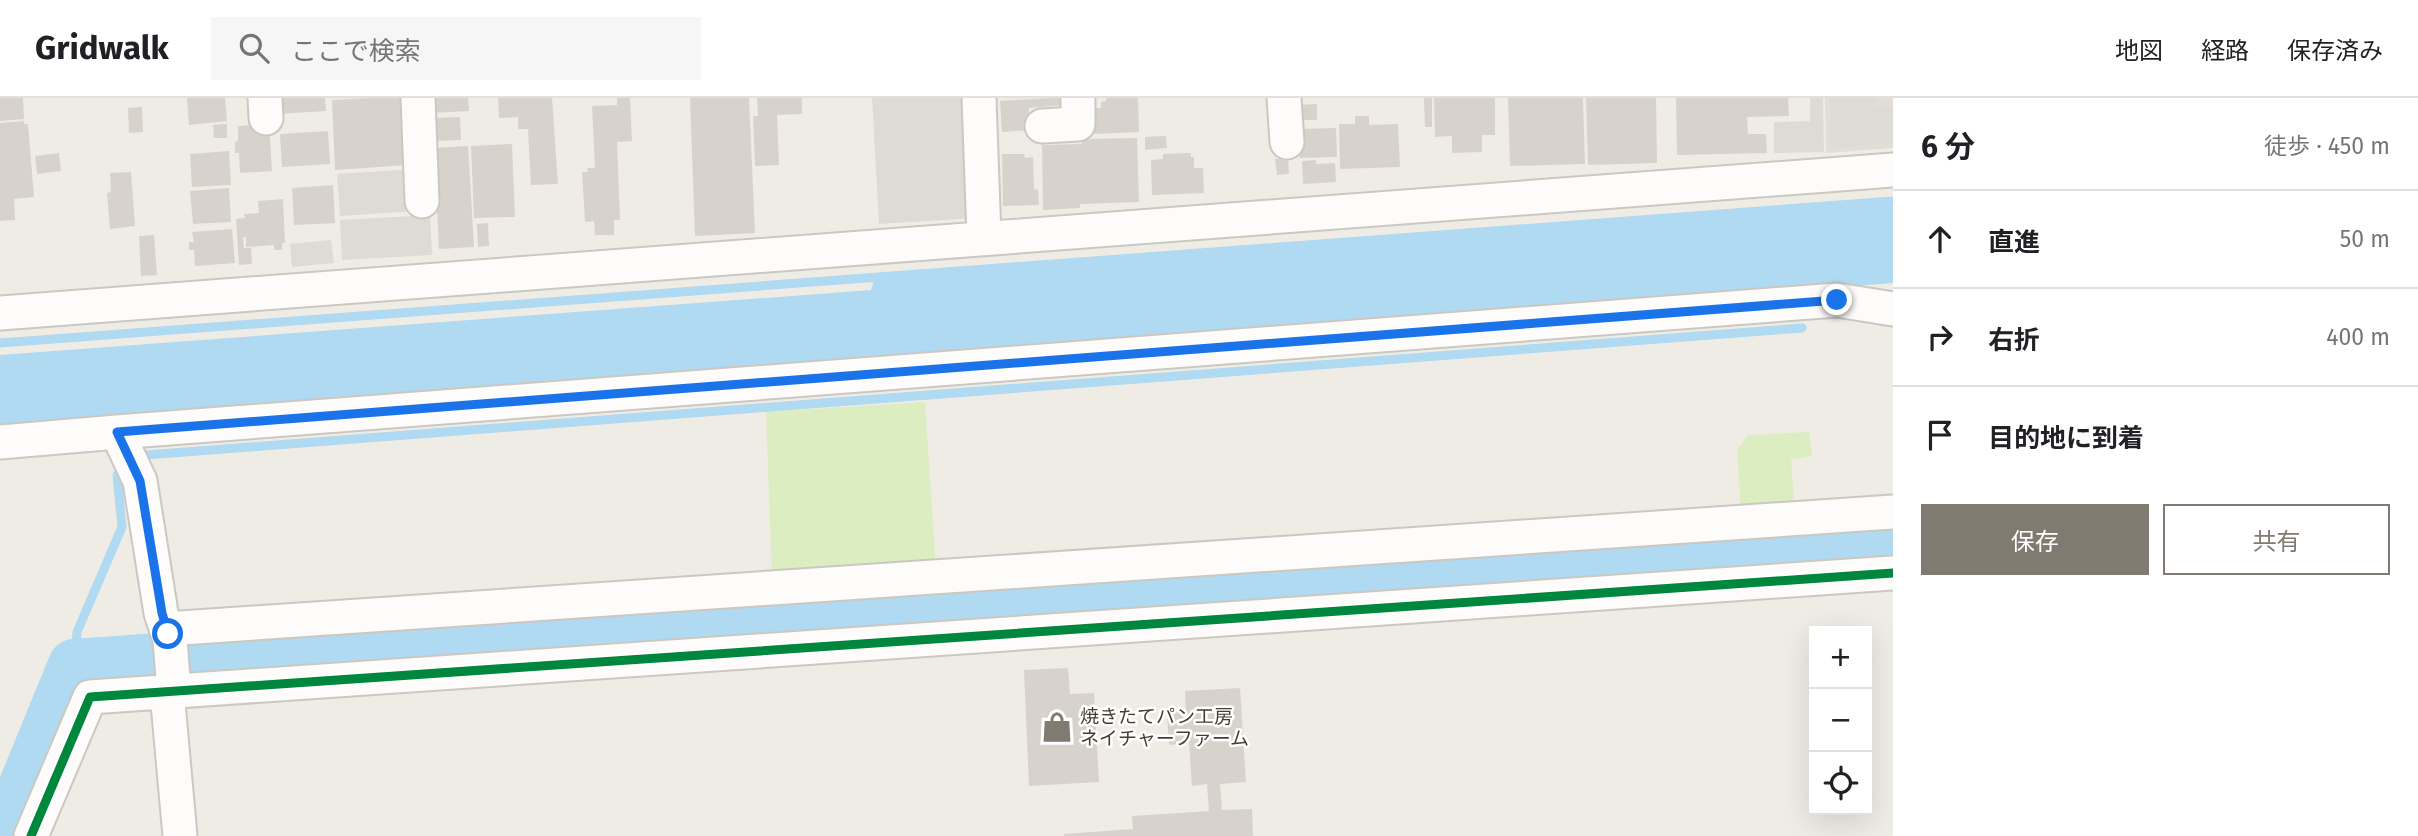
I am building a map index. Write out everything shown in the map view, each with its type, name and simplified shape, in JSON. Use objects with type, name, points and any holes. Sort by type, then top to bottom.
[{"type":"street","points":[[418,98],[422,201]]},
{"type":"street","points":[[979,98],[984,237]]},
{"type":"street","points":[[1042,126],[1078,124],[1078,98]]},
{"type":"street","points":[[1284,98],[1287,142]]},
{"type":"street","points":[[0,313],[1893,170]]},
{"type":"street","points":[[0,442],[128,453],[1837,300],[1893,309]]},
{"type":"street","points":[[128,453],[168,634],[180,836]]},
{"type":"street","points":[[168,634],[1893,512]]},
{"type":"street","points":[[32,836],[90,696],[171,687],[1893,573]]},
{"type":"shaded area","points":[[872,98],[966,98],[973,218],[879,224]]},
{"type":"shaded area","points":[[1810,98],[1823,98],[1824,152],[1774,153],[1774,122],[1810,121]]},
{"type":"shaded area","points":[[1825,98],[1893,98],[1893,148],[1826,153]]},
{"type":"shaded area","points":[[1830,98],[1875,98],[1875,107],[1893,106],[1893,143],[1831,148]]},
{"type":"shaded area","points":[[415,169],[417,211],[340,216],[337,174]]},
{"type":"shaded area","points":[[430,215],[432,255],[342,260],[340,220]]},
{"type":"shaded area","points":[[331,240],[334,263],[292,267],[290,244]]},
{"type":"green space","points":[[925,402],[936,569],[772,581],[766,412]]},
{"type":"green space","points":[[1809,432],[1812,456],[1791,460],[1795,510],[1741,513],[1737,450],[1748,435]]},
{"type":"water","points":[[1893,205],[1893,283],[0,429],[0,355],[871,290],[874,280]]},
{"type":"building","points":[[0,98],[23,98],[24,119],[0,121]]},
{"type":"building","points":[[187,98],[225,98],[227,121],[189,125]]},
{"type":"building","points":[[277,98],[325,98],[326,111],[278,114]]},
{"type":"building","points":[[404,98],[408,165],[335,170],[332,100]]},
{"type":"building","points":[[430,98],[468,98],[469,111],[431,113]]},
{"type":"building","points":[[498,98],[552,98],[558,184],[531,185],[528,129],[518,129],[518,117],[499,118]]},
{"type":"building","points":[[617,98],[630,98],[632,141],[617,142],[620,220],[614,220],[614,235],[595,235],[594,221],[585,222],[582,172],[588,172],[587,168],[595,168],[592,106],[617,105]]},
{"type":"building","points":[[690,98],[749,98],[755,233],[695,236]]},
{"type":"building","points":[[757,98],[802,98],[802,114],[777,115],[779,165],[755,166],[753,116],[758,116]]},
{"type":"building","points":[[1063,98],[1064,105],[1029,108],[1030,130],[1002,132],[1000,101]]},
{"type":"building","points":[[1106,98],[1138,98],[1139,132],[1094,134],[1093,108],[1101,108],[1101,102],[1106,101]]},
{"type":"building","points":[[1424,98],[1432,98],[1432,127],[1425,127]]},
{"type":"building","points":[[1434,98],[1495,98],[1495,135],[1482,135],[1482,152],[1452,153],[1452,136],[1435,137]]},
{"type":"building","points":[[1508,98],[1583,98],[1585,164],[1510,166]]},
{"type":"building","points":[[1586,98],[1656,98],[1657,163],[1588,165]]},
{"type":"building","points":[[1676,98],[1788,98],[1789,116],[1747,117],[1748,134],[1766,134],[1767,153],[1677,155]]},
{"type":"building","points":[[1317,104],[1317,120],[1300,120],[1299,105]]},
{"type":"building","points":[[142,107],[143,132],[129,133],[128,108]]},
{"type":"building","points":[[1355,116],[1369,116],[1369,125],[1398,124],[1400,167],[1340,169],[1339,124],[1355,124]]},
{"type":"building","points":[[460,117],[461,140],[433,141],[432,118]]},
{"type":"building","points":[[24,121],[24,124],[28,124],[34,197],[14,199],[15,220],[0,221],[0,123]]},
{"type":"building","points":[[227,124],[227,138],[214,138],[213,125]]},
{"type":"building","points":[[269,124],[272,171],[240,173],[239,153],[235,153],[238,126]]},
{"type":"building","points":[[1336,128],[1337,157],[1300,158],[1299,129]]},
{"type":"building","points":[[328,131],[330,164],[282,167],[280,134]]},
{"type":"building","points":[[1166,136],[1167,148],[1145,150],[1145,137]]},
{"type":"building","points":[[1137,138],[1139,202],[1080,204],[1080,208],[1043,210],[1042,145],[1082,144],[1081,139]]},
{"type":"building","points":[[512,144],[515,217],[474,218],[471,146]]},
{"type":"building","points":[[468,146],[474,247],[439,249],[434,148]]},
{"type":"building","points":[[229,151],[231,185],[192,187],[190,154]]},
{"type":"building","points":[[59,153],[61,171],[37,174],[35,156]]},
{"type":"building","points":[[1191,153],[1191,157],[1194,157],[1194,168],[1203,168],[1204,193],[1152,195],[1151,160],[1163,159],[1163,154]]},
{"type":"building","points":[[1002,154],[1024,154],[1025,158],[1033,157],[1034,190],[1038,189],[1039,205],[1003,206]]},
{"type":"building","points":[[1288,158],[1289,174],[1277,175],[1275,159]]},
{"type":"building","points":[[1316,160],[1316,164],[1335,163],[1336,182],[1303,184],[1302,161]]},
{"type":"building","points":[[131,172],[135,226],[110,229],[107,193],[111,192],[110,173]]},
{"type":"building","points":[[333,185],[335,223],[294,225],[292,188]]},
{"type":"building","points":[[229,188],[231,222],[193,224],[190,191]]},
{"type":"building","points":[[283,199],[285,243],[282,243],[282,250],[274,250],[274,245],[246,247],[246,237],[243,237],[244,248],[251,248],[252,264],[239,265],[236,219],[245,218],[244,214],[259,213],[258,201]]},
{"type":"building","points":[[488,223],[489,246],[478,247],[477,224]]},
{"type":"building","points":[[232,229],[235,263],[195,266],[194,250],[189,250],[189,242],[194,242],[192,232]]},
{"type":"building","points":[[154,235],[157,275],[141,276],[139,236]]},
{"type":"building","points":[[1068,668],[1070,694],[1094,693],[1099,782],[1029,786],[1024,670]]},
{"type":"building","points":[[1240,688],[1246,782],[1220,784],[1222,810],[1252,809],[1253,836],[1064,836],[1133,829],[1132,816],[1209,811],[1207,784],[1192,786],[1189,743],[1169,745],[1167,713],[1186,712],[1185,691]]},
{"type":"waterway","points":[[0,343],[1893,201]]},
{"type":"waterway","points":[[136,459],[146,455],[1802,328]]},
{"type":"waterway","points":[[74,665],[77,632],[122,527],[117,475],[124,465]]},
{"type":"waterway","points":[[4,836],[74,665],[1893,536]]},
{"type":"cycle path","points":[[31,836],[90,697],[1893,573]]},
{"type":"place","name":"焼きたてパン工房 ネイチャーファーム","points":[[1057,727]]},
{"type":"route","points":[[168,634],[138,472],[117,432],[1837,300]]}]
